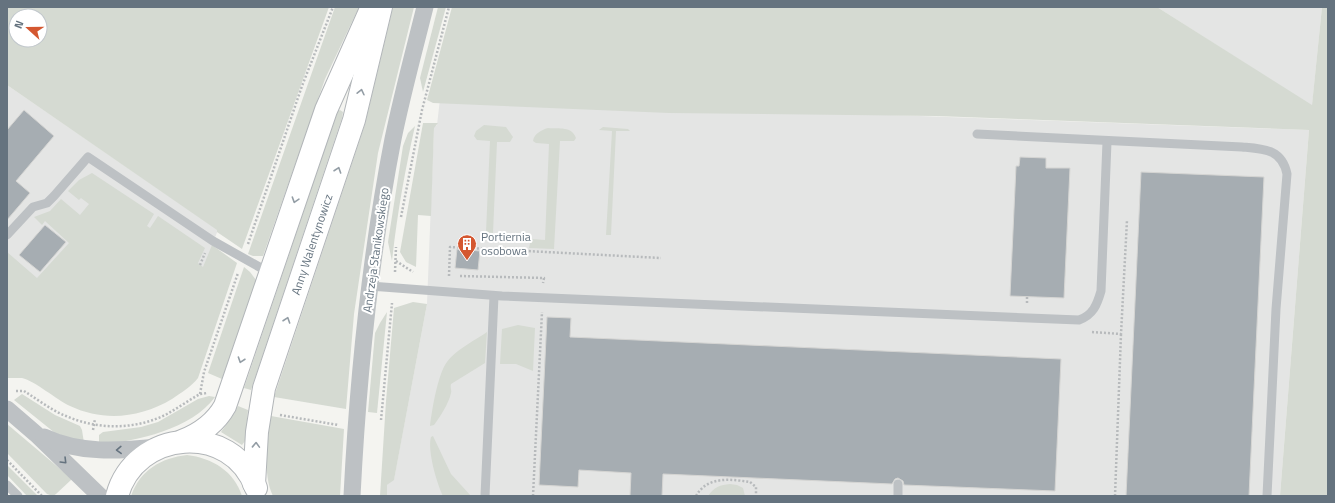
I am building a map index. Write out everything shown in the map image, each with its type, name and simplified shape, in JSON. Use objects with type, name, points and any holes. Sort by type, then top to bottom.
[{"type":"main road","points":[[117,496],[128,472],[141,457],[158,447],[182,441],[208,428],[222,410],[326,110],[372,7]]},
{"type":"main road","name":"Anny Walentynowicz","points":[[256,490],[257,432],[264,388],[354,120],[381,7]]},
{"type":"main road","points":[[182,441],[192,441],[211,445],[229,454],[244,467],[256,490]]},
{"type":"street","name":"Andrzeja Stanikowskiego","points":[[352,496],[358,397],[370,286],[393,139],[425,7]]},
{"type":"street","points":[[7,409],[36,434],[100,496]]},
{"type":"street","points":[[36,434],[60,444],[92,450],[158,447]]},
{"type":"lane","points":[[977,134],[1107,142],[1256,148],[1270,151],[1280,157],[1285,164],[1287,174],[1276,309],[1267,496]]},
{"type":"lane","points":[[370,286],[494,296],[1079,320],[1088,317],[1094,310],[1101,291],[1107,142]]},
{"type":"lane","points":[[7,236],[33,207],[47,203],[88,157],[214,241],[270,274]]},
{"type":"lane","points":[[485,496],[494,296]]},
{"type":"lane","points":[[898,484],[898,496]]},
{"type":"lane","points":[[7,485],[18,496]]},
{"type":"path","points":[[200,394],[204,372],[302,86],[333,7]]},
{"type":"path","points":[[400,221],[422,110],[449,7]]},
{"type":"path","points":[[381,420],[396,261],[396,243]]},
{"type":"path","points":[[449,276],[450,248],[661,258]]},
{"type":"path","points":[[396,261],[410,271],[419,274]]},
{"type":"path","points":[[442,276],[544,278],[533,496]]},
{"type":"path","points":[[1115,496],[1121,334]]},
{"type":"path","points":[[7,460],[42,496]]},
{"type":"path","points":[[696,496],[703,487],[711,482],[720,480],[750,482],[756,487],[756,496]]},
{"type":"shaded area","points":[[7,7],[329,7],[242,249],[217,232],[217,230],[7,85]]},
{"type":"shaded area","points":[[335,7],[359,7],[325,79],[263,256],[253,256],[248,254]]},
{"type":"shaded area","points":[[393,7],[414,7],[378,153],[354,314],[346,409],[274,397],[365,124]]},
{"type":"shaded area","points":[[438,7],[446,7],[423,92],[420,78]]},
{"type":"shaded area","points":[[452,7],[1157,7],[1312,105],[1322,7],[1328,7],[1328,496],[1280,496],[1309,130],[936,116],[669,113],[433,103],[427,100]]},
{"type":"shaded area","points":[[1157,7],[1322,7],[1312,106]]},
{"type":"shaded area","points":[[7,85],[218,230],[212,245],[223,292],[7,326]]},
{"type":"shaded area","points":[[440,99],[1309,130],[1280,496],[387,496],[387,485],[394,479],[427,304],[434,127],[437,125]]},
{"type":"shaded area","points":[[340,110],[343,112],[342,118],[251,390],[244,388],[324,151],[338,111]]},
{"type":"shaded area","points":[[423,123],[438,123],[434,128],[431,216],[418,215],[416,267],[406,262],[400,252]]},
{"type":"shaded area","points":[[484,125],[506,127],[513,137],[510,142],[497,142],[493,233],[486,232],[490,141],[477,140],[474,136],[476,131]]},
{"type":"shaded area","points":[[415,126],[396,227],[392,261],[388,242],[403,146],[408,133]]},
{"type":"shaded area","points":[[603,127],[628,129],[630,131],[616,131],[611,235],[606,235],[612,131],[599,130]]},
{"type":"shaded area","points":[[548,128],[561,128],[568,130],[574,134],[576,138],[574,141],[560,141],[554,249],[529,248],[531,239],[545,240],[549,144],[536,143],[533,141],[538,133]]},
{"type":"shaded area","points":[[92,173],[154,214],[147,226],[150,228],[158,216],[205,248],[198,263],[203,267],[212,245],[237,263],[198,378],[189,387],[172,399],[160,405],[135,414],[122,416],[109,416],[83,411],[70,406],[27,380],[22,378],[7,378],[7,252],[37,278],[69,243],[45,221],[42,225],[34,217],[50,211],[61,199],[80,215],[89,204],[81,198],[79,200],[68,191],[79,180]]},
{"type":"shaded area","points":[[244,267],[256,280],[222,379],[208,373]]},
{"type":"shaded area","points":[[413,302],[427,304],[394,480],[387,485],[387,496],[380,496],[394,308]]},
{"type":"shaded area","points":[[387,312],[377,413],[368,412],[375,333]]},
{"type":"shaded area","points":[[518,325],[535,328],[533,371],[516,364],[500,364],[502,329]]},
{"type":"shaded area","points":[[487,332],[485,363],[451,384],[450,397],[446,405],[434,425],[430,426],[437,386],[445,365],[458,351]]},
{"type":"shaded area","points":[[22,394],[55,415],[80,426],[84,443],[55,433],[14,400]]},
{"type":"shaded area","points":[[209,396],[215,397],[205,408],[193,417],[163,432],[130,440],[99,445],[99,435],[103,432],[141,427],[158,422],[198,399]]},
{"type":"shaded area","points":[[238,406],[248,410],[245,441],[242,445],[221,432]]},
{"type":"shaded area","points":[[271,416],[344,429],[340,496],[273,496],[267,467],[267,446]]},
{"type":"shaded area","points":[[7,424],[72,479],[56,494],[53,496],[47,494],[7,453]]},
{"type":"shaded area","points":[[433,436],[451,474],[471,496],[443,496],[431,458],[430,443],[431,437]]},
{"type":"shaded area","points":[[187,455],[205,459],[221,467],[234,479],[242,496],[131,496],[140,479],[146,472],[160,462]]},
{"type":"shaded area","points":[[7,465],[38,496],[27,496],[7,475]]},
{"type":"shaded area","points":[[730,484],[743,488],[745,496],[708,496],[718,487]]},
{"type":"building","points":[[24,110],[54,136],[16,181],[30,193],[7,220],[7,130]]},
{"type":"building","points":[[1020,157],[1046,158],[1046,168],[1070,168],[1064,298],[1010,296],[1016,166],[1019,166]]},
{"type":"building","points":[[1141,172],[1264,177],[1249,496],[1126,496]]},
{"type":"building","points":[[45,225],[66,242],[40,272],[19,255]]},
{"type":"building","name":"Portiernia osobowa","points":[[457,249],[480,251],[478,270],[455,268]]},
{"type":"building","points":[[547,317],[571,318],[570,337],[1061,359],[1055,491],[904,485],[903,481],[898,478],[895,479],[892,484],[663,474],[662,496],[630,496],[631,473],[579,470],[578,487],[539,485]]},
{"type":"place","name":"Portiernia osobowa","points":[[467,261]]}]
